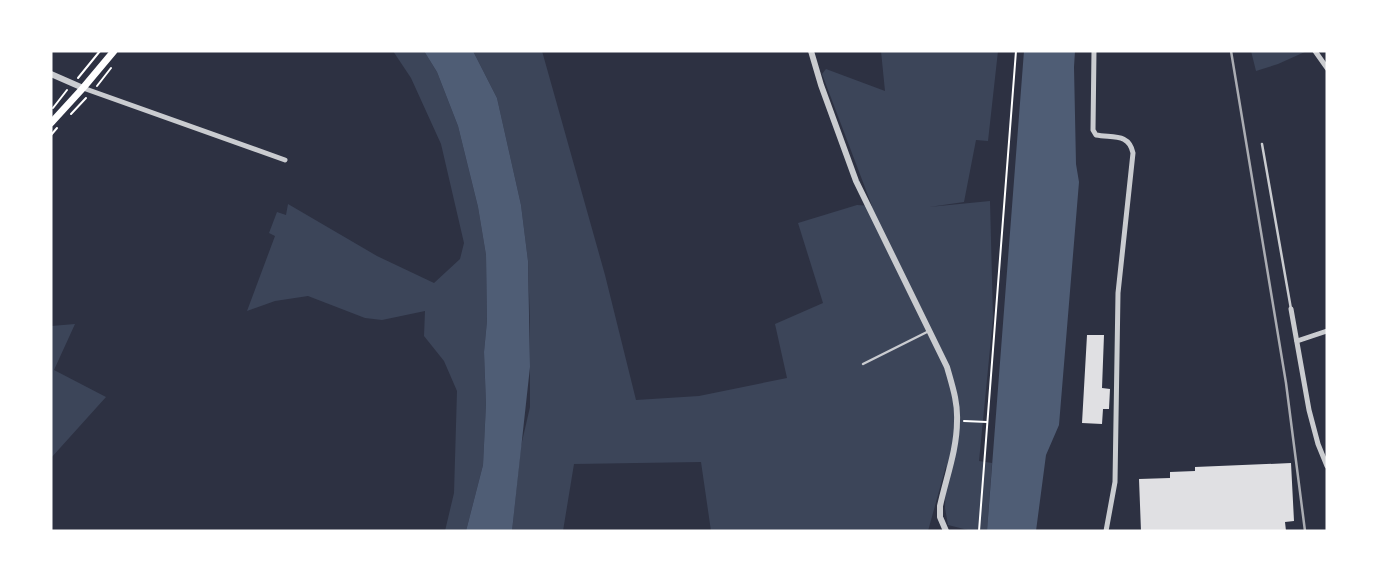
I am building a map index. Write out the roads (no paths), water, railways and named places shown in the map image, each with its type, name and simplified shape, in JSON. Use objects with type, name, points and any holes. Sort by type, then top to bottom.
[{"type":"main road","points":[[51,123],[114,51]]},
{"type":"street","points":[[811,51],[856,180],[947,368],[953,388],[956,438],[940,506],[940,517],[946,531]]},
{"type":"street","points":[[1094,51],[1093,130],[1096,135],[1127,140],[1133,153],[1118,293],[1115,482],[1106,531]]},
{"type":"street","points":[[1315,51],[1327,68]]},
{"type":"street","points":[[51,74],[83,88],[285,160]]},
{"type":"street","points":[[1291,309],[1309,410],[1327,466]]},
{"type":"street","points":[[1297,341],[1327,331]]},
{"type":"street","points":[[1318,444],[1327,442]]},
{"type":"lane","points":[[1262,144],[1291,309]]},
{"type":"lane","points":[[863,364],[929,331]]},
{"type":"railway","points":[[1231,51],[1286,383],[1305,531]]}]
